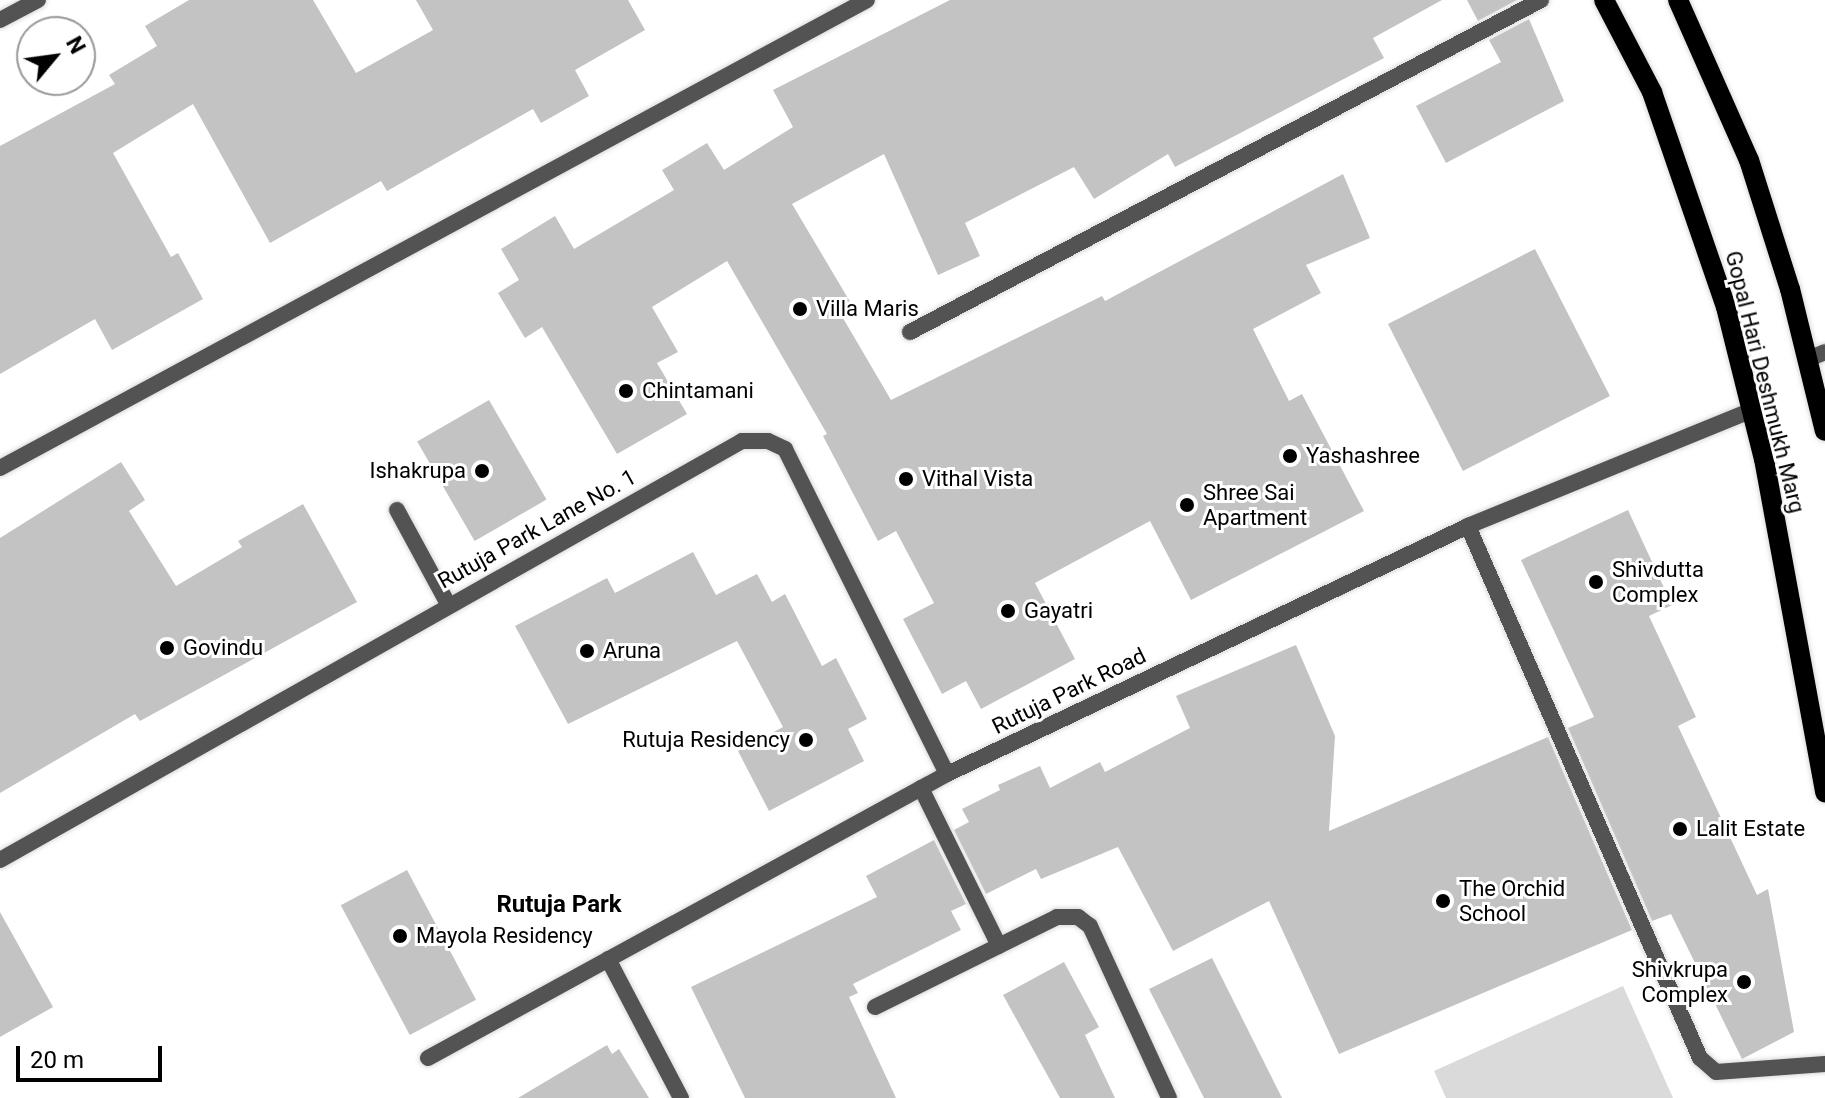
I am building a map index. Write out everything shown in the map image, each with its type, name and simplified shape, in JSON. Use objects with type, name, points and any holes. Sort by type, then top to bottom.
[{"type":"main road","name":"Gopal Hari Deshmukh Marg","points":[[1604,0],[1652,92],[1687,182],[1752,410],[1825,792]]},
{"type":"main road","name":"Gopal Hari Deshmukh Marg","points":[[1678,0],[1749,160],[1816,356],[1825,431]]},
{"type":"street","points":[[0,20],[38,0]]},
{"type":"street","points":[[0,468],[867,0]]},
{"type":"street","points":[[910,332],[1541,0]]},
{"type":"street","name":"Rutuja Park Road","points":[[428,1058],[947,774],[1468,526],[1752,410]]},
{"type":"street","name":"Rutuja Park Lane No. 1","points":[[0,860],[448,604],[742,441],[768,441],[785,449],[947,774]]},
{"type":"street","points":[[397,510],[448,604]]},
{"type":"street","points":[[1468,526],[1700,1058],[1716,1072],[1825,1064]]},
{"type":"street","points":[[921,788],[999,946]]},
{"type":"street","points":[[875,1007],[1057,917],[1078,917],[1090,926],[1169,1098]]},
{"type":"street","points":[[608,959],[681,1098]]},
{"type":"shaded area","points":[[1623,986],[1673,1098],[1446,1098],[1434,1071]]},
{"type":"building","points":[[189,0],[313,0],[356,73],[433,30],[416,0],[628,0],[645,30],[575,70],[589,96],[541,123],[533,109],[387,191],[381,181],[270,243],[193,104],[113,153],[171,257],[178,253],[203,299],[112,350],[95,319],[0,374],[0,146],[115,84],[109,75],[157,46],[145,26]]},
{"type":"building","points":[[950,0],[1442,0],[1373,38],[1384,58],[1175,167],[1168,154],[1094,199],[1074,167],[965,223],[980,256],[938,275],[884,154],[792,204],[852,305],[840,313],[891,400],[1102,296],[1105,301],[1343,174],[1370,238],[1306,265],[1321,293],[1253,329],[1289,401],[1302,394],[1364,511],[1191,600],[1150,521],[1035,583],[1075,659],[981,709],[966,681],[942,694],[903,619],[934,603],[896,531],[878,541],[823,436],[827,434],[727,261],[652,307],[678,352],[657,363],[687,414],[617,454],[542,327],[525,338],[498,293],[519,280],[501,249],[555,216],[574,249],[674,190],[662,170],[707,143],[724,170],[793,127],[773,90]]},
{"type":"building","points":[[1467,0],[1517,0],[1478,21]]},
{"type":"building","points":[[1529,19],[1564,101],[1446,163],[1416,106],[1501,62],[1489,40]]},
{"type":"building","points":[[1535,249],[1610,396],[1463,471],[1388,324]]},
{"type":"building","name":"Ishakrupa","points":[[489,400],[546,500],[475,541],[417,441]]},
{"type":"building","points":[[121,462],[145,500],[129,511],[176,586],[242,547],[238,541],[303,504],[357,602],[140,721],[135,714],[0,793],[0,538]]},
{"type":"building","points":[[1628,510],[1672,605],[1649,616],[1696,717],[1678,726],[1757,895],[1768,889],[1794,1032],[1742,1059],[1671,914],[1652,921],[1568,728],[1594,717],[1521,560]]},
{"type":"building","points":[[693,552],[716,595],[757,574],[772,602],[785,594],[822,666],[836,658],[867,719],[848,729],[864,761],[769,811],[738,751],[783,727],[737,641],[568,724],[515,626],[607,578],[615,593]]},
{"type":"building","points":[[1296,645],[1335,736],[1329,831],[1548,737],[1632,930],[1339,1054],[1269,901],[1173,951],[1118,847],[1041,879],[1036,869],[986,894],[954,830],[969,822],[962,809],[1000,790],[998,785],[1040,766],[1050,788],[1100,762],[1105,772],[1190,728],[1176,696]]},
{"type":"building","points":[[934,840],[966,904],[951,911],[961,930],[853,984],[858,993],[849,997],[896,1098],[745,1098],[691,987],[877,897],[866,876]]},
{"type":"building","name":"Mayola Residency","points":[[407,870],[476,1000],[410,1035],[341,905]]},
{"type":"building","points":[[0,912],[53,1007],[0,1037]]},
{"type":"building","points":[[1212,958],[1282,1098],[1204,1098],[1149,989]]},
{"type":"building","points":[[1064,962],[1099,1027],[1085,1035],[1115,1098],[1060,1098],[1003,995]]},
{"type":"building","points":[[607,1045],[612,1054],[619,1049],[649,1098],[518,1098]]},
{"type":"place","name":"Villa Maris","points":[[800,309]]},
{"type":"place","name":"Chintamani","points":[[626,391]]},
{"type":"place","name":"Yashashree","points":[[1290,456]]},
{"type":"place","name":"Ishakrupa","points":[[482,471]]},
{"type":"place","name":"Vithal Vista","points":[[906,479]]},
{"type":"place","name":"Shree Sai Apartment","points":[[1187,505]]},
{"type":"place","name":"Shivdutta Complex","points":[[1596,582]]},
{"type":"place","name":"Gayatri","points":[[1008,611]]},
{"type":"place","name":"Govindu","points":[[167,648]]},
{"type":"place","name":"Aruna","points":[[587,651]]},
{"type":"place","name":"Rutuja Residency","points":[[806,740]]},
{"type":"place","name":"Lalit Estate","points":[[1680,829]]},
{"type":"place","name":"The Orchid School","points":[[1443,901]]},
{"type":"place","name":"Mayola Residency","points":[[400,936]]},
{"type":"place","name":"Shivkrupa Complex","points":[[1744,982]]},
{"type":"district","name":"Rutuja Park","points":[[559,905]]}]
